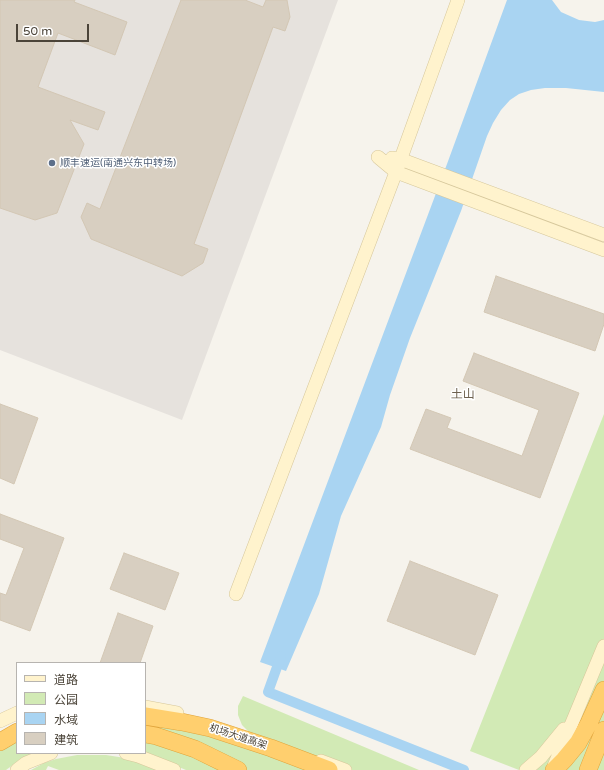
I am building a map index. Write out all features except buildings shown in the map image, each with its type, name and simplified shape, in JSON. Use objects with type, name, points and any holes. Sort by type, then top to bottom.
[{"type":"highway","points":[[553,770],[564,760],[578,743],[604,690]]},
{"type":"highway","name":"机场大道高架","points":[[146,716],[210,728],[258,743],[329,770]]},
{"type":"highway","points":[[146,734],[189,747],[238,770]]},
{"type":"highway","points":[[588,770],[601,737]]},
{"type":"highway","points":[[592,770],[601,737]]},
{"type":"street","points":[[236,594],[396,172],[458,0]]},
{"type":"street","points":[[604,235],[400,159],[378,156],[396,172],[604,250]]},
{"type":"street","points":[[553,770],[604,646]]},
{"type":"street","points":[[146,707],[193,717],[234,728],[345,770]]},
{"type":"street","points":[[0,721],[16,713]]},
{"type":"street","points":[[526,770],[556,741],[576,713]]},
{"type":"street","points":[[17,770],[26,763],[48,754]]},
{"type":"street","points":[[130,754],[174,770]]},
{"type":"shaded area","points":[[0,0],[338,0],[182,420],[0,350]]},
{"type":"green space","points":[[604,414],[604,770],[519,770],[470,751]]},
{"type":"green space","points":[[243,696],[419,770],[186,770],[146,753],[146,724],[185,729],[243,745],[248,731],[242,725],[238,715],[238,706]]},
{"type":"green space","points":[[16,738],[16,754],[33,754],[21,759],[6,770],[0,770],[0,745]]},
{"type":"green space","points":[[77,755],[106,755],[138,760],[162,770],[59,770],[48,766],[46,770],[31,770],[56,759]]},
{"type":"water","points":[[507,0],[552,0],[561,12],[579,20],[595,22],[604,20],[604,92],[566,88],[531,90],[519,94],[510,100],[501,110],[493,123],[461,211],[410,338],[390,395],[381,427],[341,516],[319,594],[286,671],[260,662],[447,164]]},
{"type":"waterway","points":[[281,656],[268,692],[464,770]]},
{"type":"place","name":"顺丰速运(南通兴东中转场)","points":[[52,163]]},
{"type":"district","name":"土山","points":[[463,395]]}]
